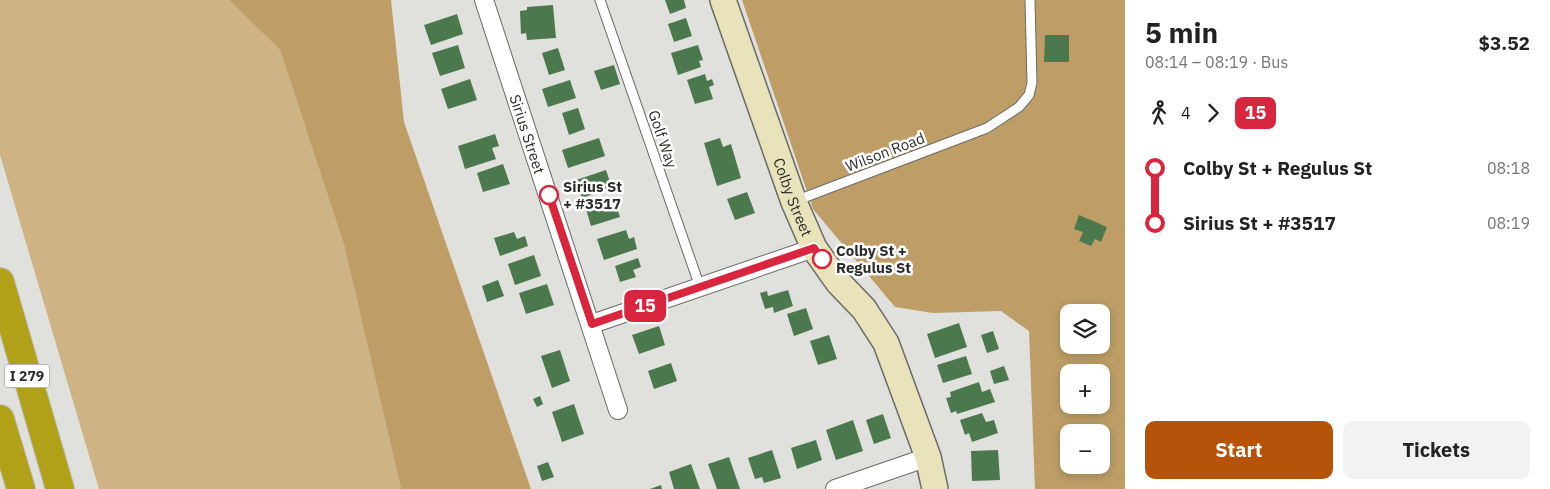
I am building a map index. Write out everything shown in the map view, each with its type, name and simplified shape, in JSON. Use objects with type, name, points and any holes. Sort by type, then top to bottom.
[{"type":"highway","name":"I 279","points":[[0,282],[60,489]]},
{"type":"highway","points":[[0,419],[21,489]]},
{"type":"street","name":"Sirius Street","points":[[484,0],[592,324],[618,410]]},
{"type":"street","name":"Colby Street","points":[[723,0],[794,202],[814,248],[838,282],[864,309],[886,343],[928,457],[935,489]]},
{"type":"street","points":[[592,324],[814,248]]},
{"type":"street","points":[[835,489],[928,457]]},
{"type":"lane","name":"Golf Way","points":[[600,0],[700,287]]},
{"type":"lane","name":"Wilson Road","points":[[794,202],[987,128],[1019,107],[1029,95],[1032,83],[1030,0]]},
{"type":"shaded area","points":[[0,0],[229,0],[280,50],[344,245],[401,489],[99,489],[0,155]]},
{"type":"shaded area","points":[[229,0],[391,0],[404,122],[531,489],[401,489],[344,245],[280,50]]},
{"type":"shaded area","points":[[742,0],[1125,0],[1125,489],[1035,489],[1029,331],[1001,311],[933,313],[895,307],[813,209]]},
{"type":"building","points":[[665,0],[684,0],[686,8],[670,14]]},
{"type":"building","points":[[553,5],[556,38],[527,40],[526,33],[521,34],[520,11],[527,10],[527,7]]},
{"type":"building","points":[[457,14],[463,34],[431,45],[424,25]]},
{"type":"building","points":[[686,18],[692,36],[674,42],[668,24]]},
{"type":"building","points":[[1045,35],[1069,35],[1069,62],[1044,62]]},
{"type":"building","points":[[458,45],[465,68],[440,76],[432,53]]},
{"type":"building","points":[[698,45],[703,60],[699,61],[701,67],[678,75],[671,53]]},
{"type":"building","points":[[558,48],[565,70],[549,75],[542,53]]},
{"type":"building","points":[[614,65],[620,84],[601,90],[594,71]]},
{"type":"building","points":[[705,74],[707,81],[712,79],[714,85],[709,87],[713,99],[695,104],[687,80]]},
{"type":"building","points":[[470,79],[477,100],[448,109],[441,89]]},
{"type":"building","points":[[570,80],[576,98],[548,107],[542,89]]},
{"type":"building","points":[[578,108],[585,129],[569,135],[562,113]]},
{"type":"building","points":[[495,134],[499,146],[492,148],[496,159],[465,169],[458,146]]},
{"type":"building","points":[[599,138],[605,156],[568,168],[562,150]]},
{"type":"building","points":[[720,138],[723,147],[731,144],[741,178],[717,186],[704,143]]},
{"type":"building","points":[[503,164],[510,184],[483,192],[477,173]]},
{"type":"building","points":[[606,170],[612,188],[582,198],[576,180]]},
{"type":"building","points":[[747,192],[755,213],[735,220],[727,199]]},
{"type":"building","points":[[614,199],[620,217],[591,226],[586,209]]},
{"type":"building","points":[[1079,215],[1107,227],[1101,242],[1095,239],[1091,246],[1079,241],[1083,232],[1074,229]]},
{"type":"building","points":[[626,230],[629,239],[634,237],[637,249],[604,260],[597,239]]},
{"type":"building","points":[[514,232],[517,239],[525,236],[528,246],[500,256],[494,238]]},
{"type":"building","points":[[534,255],[541,276],[515,285],[508,264]]},
{"type":"building","points":[[638,258],[641,267],[633,270],[636,277],[620,282],[615,266]]},
{"type":"building","points":[[498,280],[504,296],[487,302],[482,286]]},
{"type":"building","points":[[547,284],[554,305],[526,314],[519,293]]},
{"type":"building","points":[[788,290],[793,306],[774,313],[773,307],[765,309],[760,293],[767,291],[768,296]]},
{"type":"building","points":[[806,308],[813,329],[794,336],[787,314]]},
{"type":"building","points":[[959,323],[967,347],[935,358],[927,334]]},
{"type":"building","points":[[659,326],[665,345],[639,354],[632,335]]},
{"type":"building","points":[[993,331],[999,349],[987,353],[981,335]]},
{"type":"building","points":[[829,335],[837,359],[818,365],[810,341]]},
{"type":"building","points":[[560,350],[570,381],[552,388],[541,356]]},
{"type":"building","points":[[966,356],[972,374],[943,383],[937,365]]},
{"type":"building","points":[[671,363],[677,381],[654,389],[648,371]]},
{"type":"building","points":[[1004,366],[1009,380],[994,384],[990,371]]},
{"type":"building","points":[[979,382],[982,392],[990,389],[995,402],[957,414],[956,411],[951,413],[946,398],[951,397],[950,392]]},
{"type":"building","points":[[540,396],[543,404],[537,407],[533,399]]},
{"type":"building","points":[[574,404],[584,434],[562,442],[552,412]]},
{"type":"building","points":[[982,413],[986,422],[994,420],[998,433],[972,442],[969,433],[965,435],[960,420]]},
{"type":"building","points":[[883,414],[891,438],[874,444],[866,420]]},
{"type":"building","points":[[853,420],[863,451],[836,460],[826,430]]},
{"type":"building","points":[[816,440],[822,460],[797,469],[791,448]]},
{"type":"building","points":[[772,450],[781,478],[764,483],[762,477],[755,479],[748,458]]},
{"type":"building","points":[[998,450],[1000,480],[972,481],[971,451]]},
{"type":"building","points":[[729,457],[740,489],[717,489],[708,464]]},
{"type":"building","points":[[548,462],[554,477],[542,481],[537,466]]},
{"type":"building","points":[[691,464],[700,489],[674,489],[669,472]]},
{"type":"building","points":[[661,485],[662,489],[650,489]]},
{"type":"bus line","name":"15","points":[[549,195],[592,324],[814,248],[822,259]]},
{"type":"place","name":"Sirius St + #3517","points":[[549,195]]},
{"type":"place","name":"Colby St + Regulus St","points":[[822,259]]}]
